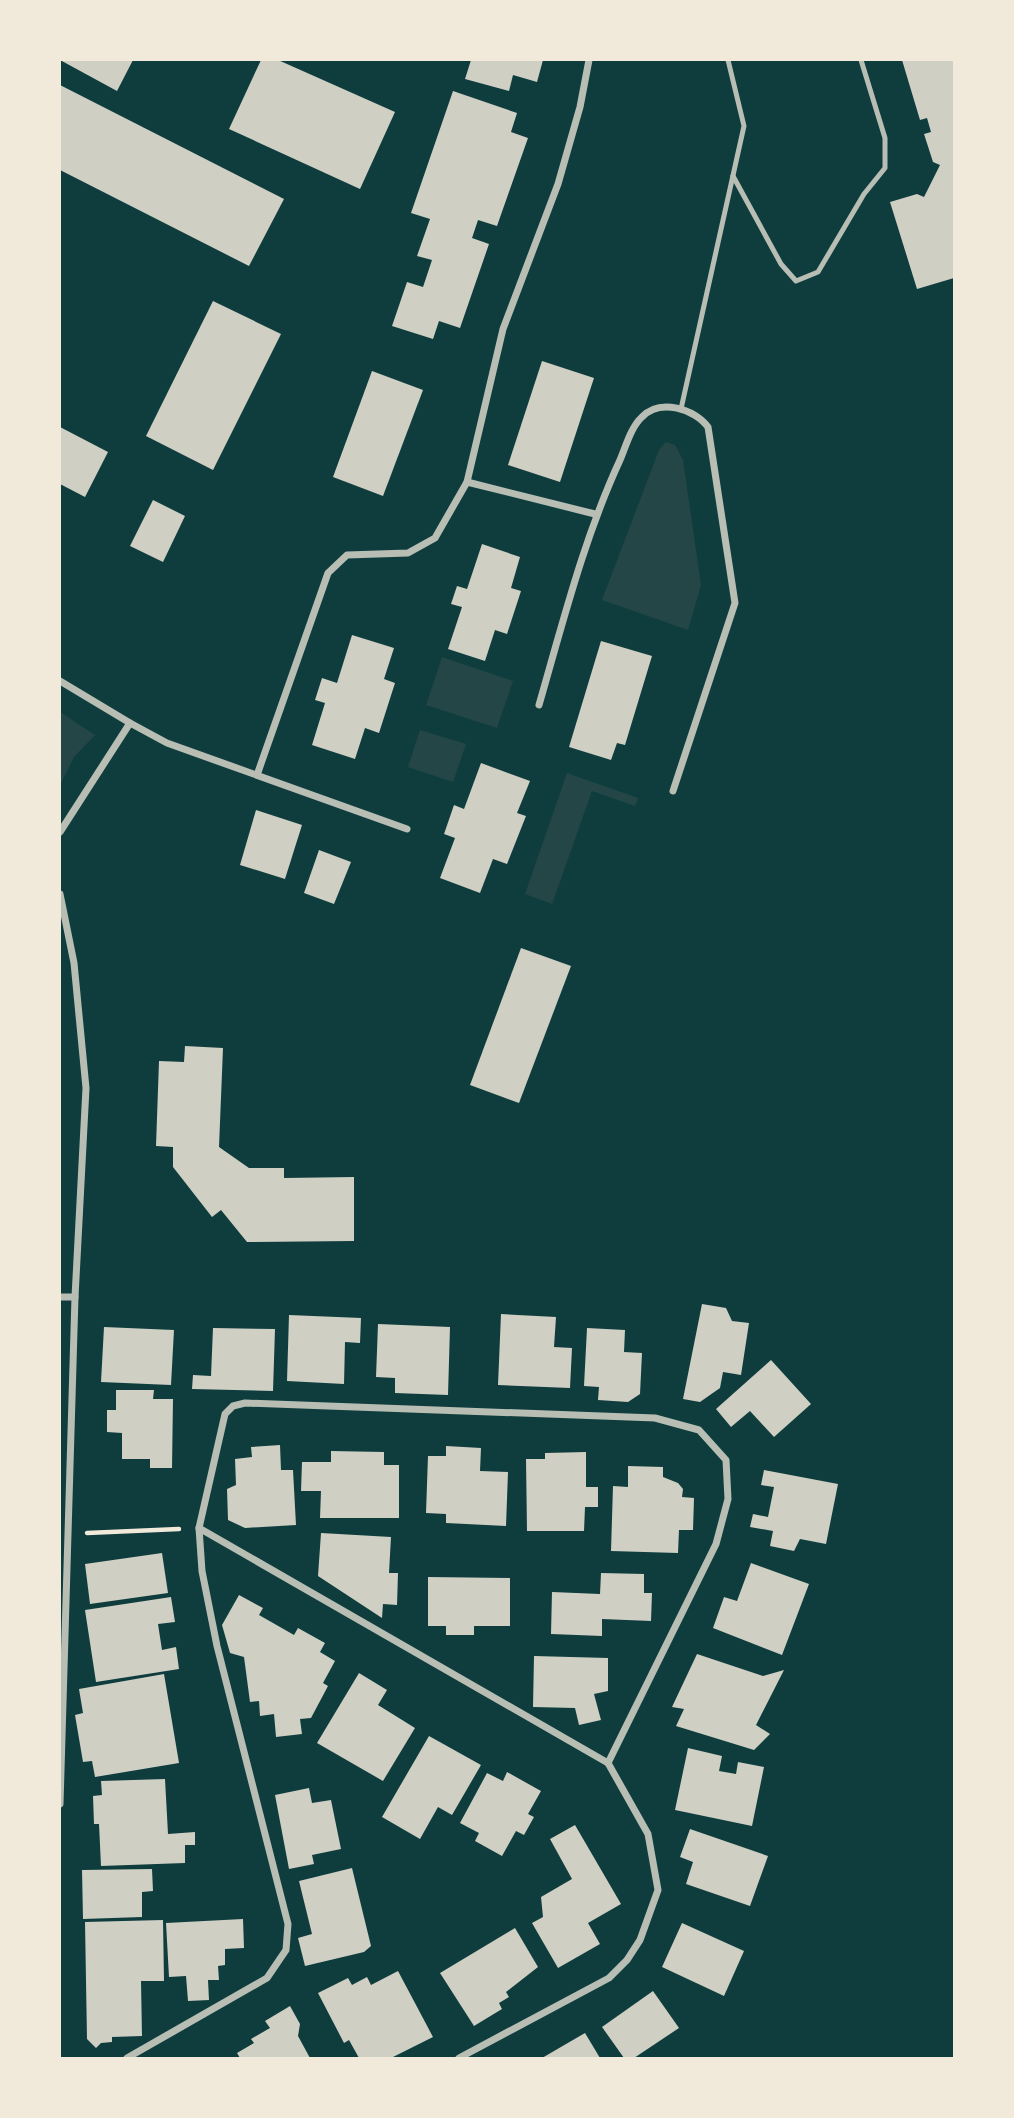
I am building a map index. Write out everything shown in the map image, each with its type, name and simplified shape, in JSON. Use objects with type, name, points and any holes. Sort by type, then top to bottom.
[{"type":"street","points":[[257,775],[328,573],[347,555],[408,554],[435,538],[467,482],[503,329],[558,184],[580,107],[589,60]]},
{"type":"street","points":[[539,705],[594,514],[643,415],[661,407],[681,409],[700,416],[708,428],[736,603],[673,790]]},
{"type":"street","points":[[467,482],[594,514]]},
{"type":"street","points":[[60,681],[167,743],[407,829]]},
{"type":"street","points":[[60,832],[130,723]]},
{"type":"street","points":[[60,894],[74,963],[86,1088],[61,1662],[60,1804]]},
{"type":"street","points":[[60,1297],[75,1297]]},
{"type":"street","points":[[127,2059],[267,1978],[286,1950],[288,1924],[217,1646],[202,1571],[199,1528],[225,1414],[233,1406],[245,1403],[655,1418],[699,1430],[726,1460],[728,1499],[716,1544],[608,1763]]},
{"type":"street","points":[[199,1528],[608,1763],[648,1834],[658,1890],[640,1940],[628,1960],[609,1978],[458,2059]]},
{"type":"lane","points":[[681,409],[744,125],[728,60]]},
{"type":"lane","points":[[733,176],[781,264],[796,281],[818,272],[864,194],[885,168],[885,138],[862,60]]},
{"type":"path","points":[[68,1533],[199,1528]]},
{"type":"shaded area","points":[[666,442],[675,445],[683,460],[701,585],[688,630],[602,600],[659,450]]},
{"type":"shaded area","points":[[442,657],[513,681],[497,728],[426,705]]},
{"type":"shaded area","points":[[60,712],[95,735],[74,757],[60,785]]},
{"type":"shaded area","points":[[420,730],[466,744],[453,782],[408,767]]},
{"type":"shaded area","points":[[567,773],[638,798],[635,806],[592,791],[552,904],[525,894]]},
{"type":"building","points":[[60,60],[133,60],[117,91]]},
{"type":"building","points":[[261,60],[278,60],[395,112],[360,189],[229,129]]},
{"type":"building","points":[[471,60],[543,60],[537,82],[513,75],[509,91],[465,79]]},
{"type":"building","points":[[902,60],[954,60],[954,278],[917,289],[890,202],[917,194],[924,197],[940,165],[933,162],[924,134],[931,132],[927,118],[920,120]]},
{"type":"building","points":[[60,85],[284,199],[249,266],[60,170]]},
{"type":"building","points":[[453,91],[517,113],[511,132],[528,138],[497,226],[478,220],[472,238],[489,244],[460,328],[439,321],[433,339],[392,326],[407,282],[423,287],[432,260],[417,256],[430,219],[411,213]]},
{"type":"building","points":[[213,301],[281,334],[213,470],[146,436]]},
{"type":"building","points":[[542,361],[594,378],[560,482],[508,465]]},
{"type":"building","points":[[372,371],[423,390],[383,496],[333,477]]},
{"type":"building","points":[[60,427],[108,452],[85,497],[60,484]]},
{"type":"building","points":[[153,500],[185,516],[163,562],[130,546]]},
{"type":"building","points":[[482,544],[520,557],[511,588],[521,591],[507,634],[495,630],[485,661],[448,649],[462,607],[451,604],[457,586],[467,589]]},
{"type":"building","points":[[352,635],[394,648],[384,679],[395,683],[379,733],[365,728],[355,759],[312,745],[325,703],[315,700],[322,678],[337,683]]},
{"type":"building","points":[[601,641],[652,656],[625,745],[617,743],[611,760],[569,747]]},
{"type":"building","points":[[481,763],[530,781],[517,813],[526,816],[507,864],[493,859],[480,893],[440,878],[455,838],[444,834],[454,805],[464,809]]},
{"type":"building","points":[[256,810],[302,825],[285,879],[240,865]]},
{"type":"building","points":[[319,850],[351,862],[334,904],[304,893]]},
{"type":"building","points":[[521,948],[571,966],[519,1103],[470,1085]]},
{"type":"building","points":[[185,1046],[223,1048],[219,1147],[249,1168],[284,1168],[284,1178],[354,1177],[354,1241],[247,1242],[221,1210],[212,1217],[173,1167],[173,1147],[156,1146],[159,1061],[184,1062]]},
{"type":"building","points":[[702,1304],[726,1308],[732,1321],[749,1323],[741,1375],[723,1372],[720,1388],[700,1402],[683,1399]]},
{"type":"building","points":[[501,1314],[556,1317],[554,1347],[572,1348],[570,1388],[498,1385]]},
{"type":"building","points":[[289,1315],[361,1318],[360,1343],[345,1342],[344,1384],[287,1381]]},
{"type":"building","points":[[378,1324],[450,1327],[448,1395],[395,1393],[395,1378],[376,1377]]},
{"type":"building","points":[[104,1327],[174,1330],[171,1385],[101,1382]]},
{"type":"building","points":[[213,1328],[275,1329],[273,1391],[192,1389],[193,1375],[211,1376]]},
{"type":"building","points":[[587,1328],[625,1330],[624,1352],[642,1353],[640,1394],[628,1402],[598,1400],[599,1387],[584,1386]]},
{"type":"building","points":[[771,1360],[811,1404],[774,1437],[750,1411],[731,1427],[716,1409]]},
{"type":"building","points":[[116,1390],[154,1390],[153,1399],[173,1399],[172,1468],[150,1468],[150,1459],[122,1459],[122,1433],[107,1432],[107,1410],[116,1410]]},
{"type":"building","points":[[280,1445],[281,1470],[293,1470],[296,1525],[245,1528],[228,1520],[227,1489],[236,1485],[235,1459],[252,1457],[251,1447]]},
{"type":"building","points":[[446,1446],[481,1448],[480,1471],[508,1472],[506,1526],[446,1523],[446,1514],[426,1513],[428,1456],[446,1456]]},
{"type":"building","points":[[331,1451],[384,1452],[384,1465],[399,1465],[399,1518],[320,1518],[321,1491],[301,1491],[302,1462],[331,1462]]},
{"type":"building","points":[[586,1452],[586,1487],[598,1487],[598,1507],[585,1507],[584,1531],[527,1531],[526,1459],[545,1459],[545,1453]]},
{"type":"building","points":[[628,1466],[663,1467],[663,1477],[678,1483],[683,1489],[682,1497],[694,1498],[693,1530],[679,1530],[678,1553],[611,1551],[613,1486],[628,1487]]},
{"type":"building","points":[[764,1470],[838,1484],[826,1544],[800,1539],[794,1551],[770,1546],[773,1531],[750,1527],[753,1514],[768,1517],[774,1487],[761,1485]]},
{"type":"building","points":[[321,1533],[391,1537],[389,1573],[398,1573],[397,1605],[383,1604],[382,1618],[318,1576]]},
{"type":"building","points":[[162,1553],[168,1593],[90,1604],[85,1564]]},
{"type":"building","points":[[751,1563],[809,1584],[782,1655],[713,1628],[724,1597],[737,1601]]},
{"type":"building","points":[[601,1573],[644,1574],[644,1593],[652,1593],[651,1621],[602,1619],[602,1636],[551,1634],[552,1592],[600,1594]]},
{"type":"building","points":[[428,1577],[510,1578],[510,1626],[474,1626],[474,1635],[446,1635],[446,1626],[428,1626]]},
{"type":"building","points":[[239,1595],[263,1608],[259,1615],[294,1635],[298,1628],[325,1643],[320,1652],[335,1661],[323,1683],[328,1686],[311,1718],[300,1719],[302,1734],[276,1737],[274,1714],[260,1716],[259,1701],[250,1702],[244,1657],[230,1653],[222,1625]]},
{"type":"building","points":[[171,1597],[175,1622],[158,1624],[162,1650],[176,1647],[179,1669],[96,1682],[85,1610]]},
{"type":"building","points":[[697,1654],[763,1676],[784,1670],[756,1725],[770,1734],[754,1750],[676,1726],[684,1709],[672,1707]]},
{"type":"building","points":[[534,1656],[608,1658],[608,1691],[594,1694],[601,1720],[579,1725],[575,1708],[533,1707]]},
{"type":"building","points":[[359,1673],[387,1690],[378,1705],[415,1728],[383,1781],[317,1743]]},
{"type":"building","points":[[164,1674],[179,1763],[95,1777],[92,1761],[83,1762],[75,1715],[83,1713],[79,1689]]},
{"type":"building","points":[[429,1736],[481,1765],[452,1815],[438,1807],[420,1839],[382,1817]]},
{"type":"building","points":[[688,1748],[722,1756],[719,1771],[736,1774],[738,1762],[764,1767],[752,1826],[675,1810]]},
{"type":"building","points":[[507,1772],[541,1791],[528,1814],[534,1817],[524,1835],[516,1831],[502,1856],[475,1841],[479,1833],[460,1823],[487,1773],[503,1781]]},
{"type":"building","points":[[165,1779],[168,1834],[195,1832],[195,1845],[185,1845],[185,1863],[101,1866],[99,1824],[94,1824],[93,1796],[102,1795],[101,1781]]},
{"type":"building","points":[[309,1788],[312,1803],[331,1800],[341,1849],[312,1855],[314,1864],[289,1869],[275,1795]]},
{"type":"building","points":[[575,1825],[621,1904],[588,1923],[600,1944],[558,1968],[532,1923],[543,1917],[541,1897],[572,1879],[550,1839]]},
{"type":"building","points":[[690,1829],[768,1856],[750,1906],[686,1884],[693,1862],[680,1857]]},
{"type":"building","points":[[352,1868],[371,1946],[364,1952],[305,1966],[298,1938],[312,1934],[299,1881]]},
{"type":"building","points":[[152,1869],[153,1891],[142,1892],[142,1917],[83,1919],[82,1870]]},
{"type":"building","points":[[243,1919],[244,1948],[225,1949],[225,1965],[218,1966],[219,1980],[208,1980],[209,2000],[188,2001],[186,1976],[169,1977],[166,1923]]},
{"type":"building","points":[[163,1920],[164,1981],[141,1981],[142,2036],[112,2037],[112,2042],[101,2043],[96,2048],[87,2039],[85,1922]]},
{"type":"building","points":[[682,1923],[744,1951],[724,1996],[662,1967]]},
{"type":"building","points":[[515,1928],[538,1967],[506,1992],[509,1997],[499,2003],[502,2009],[474,2026],[440,1973]]},
{"type":"building","points":[[398,1971],[433,2037],[391,2058],[359,2058],[349,2040],[344,2043],[318,1993],[348,1978],[352,1985],[367,1977],[371,1985]]},
{"type":"building","points":[[653,1991],[679,2028],[634,2058],[624,2058],[602,2027]]},
{"type":"building","points":[[290,2006],[300,2024],[298,2036],[310,2058],[240,2058],[237,2053],[254,2043],[251,2039],[270,2028],[265,2021]]},
{"type":"building","points":[[585,2033],[600,2058],[542,2058]]}]
